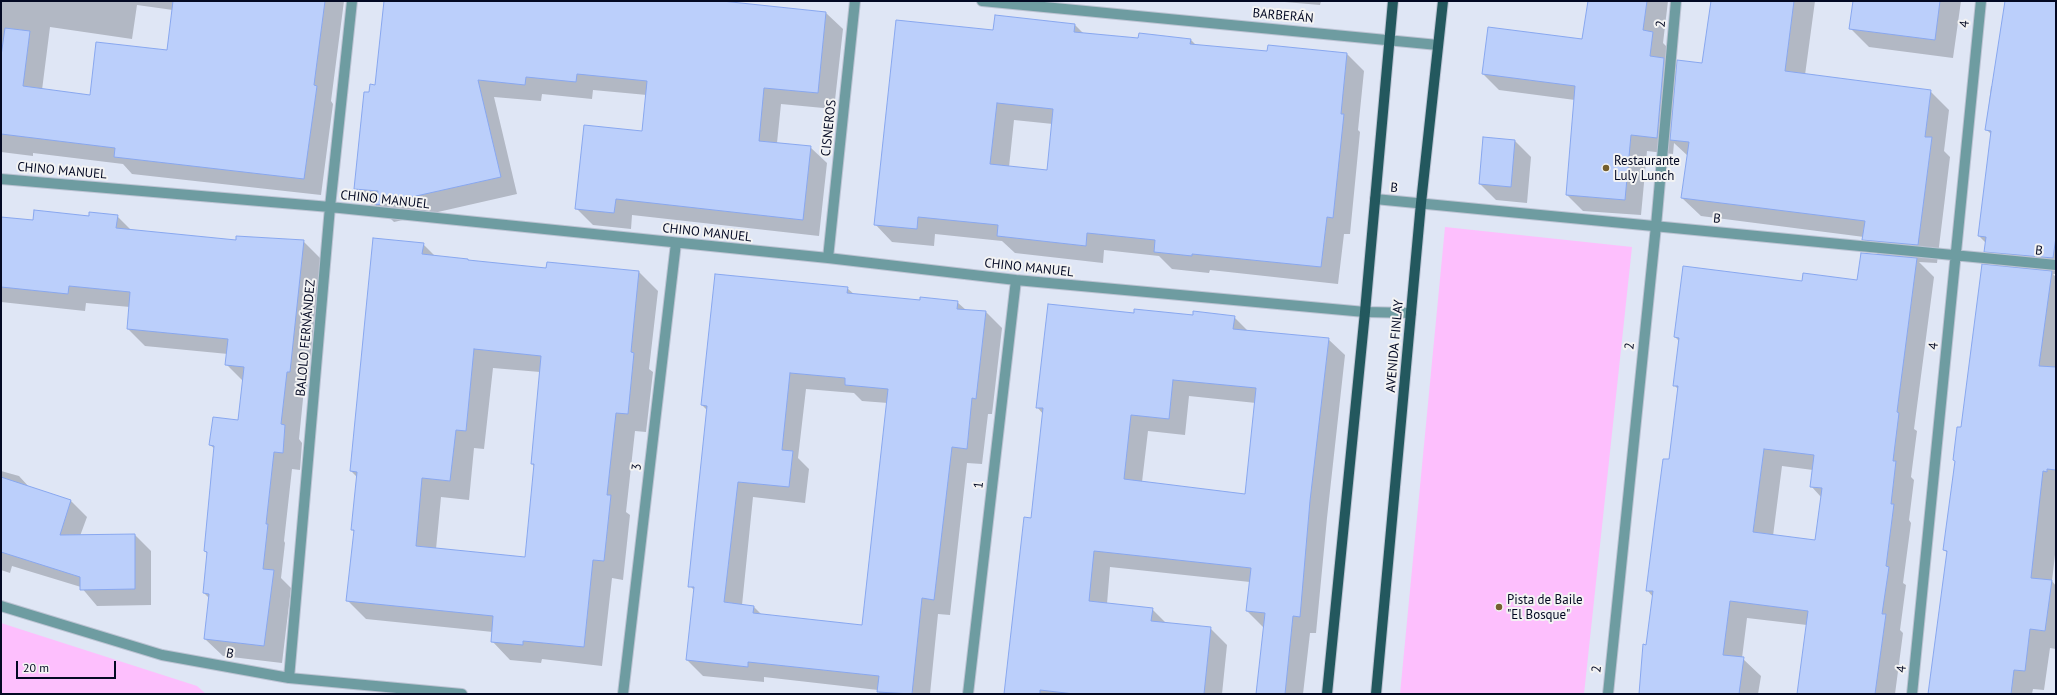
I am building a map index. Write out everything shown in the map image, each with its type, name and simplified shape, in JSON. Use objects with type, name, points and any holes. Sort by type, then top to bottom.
[{"type":"main road","points":[[1327,694],[1365,312],[1393,1]]},
{"type":"main road","name":"AVENIDA FINLAY","points":[[1376,694],[1421,203],[1443,1]]},
{"type":"street","name":"BALOLO FERNÁNDEZ","points":[[289,678],[330,207],[352,1]]},
{"type":"street","name":"CISNEROS","points":[[828,258],[855,1]]},
{"type":"street","name":"BARBERÁN","points":[[982,1],[1390,40],[1438,46]]},
{"type":"street","name":"2","points":[[1608,694],[1656,226],[1676,1]]},
{"type":"street","name":"4","points":[[1912,694],[1981,1]]},
{"type":"street","name":"CHINO MANUEL","points":[[1,179],[330,207],[828,258],[1016,280],[1365,312],[1411,313]]},
{"type":"street","name":"B","points":[[1375,199],[2056,265]]},
{"type":"street","name":"3","points":[[623,694],[676,243]]},
{"type":"street","name":"1","points":[[968,694],[1016,280]]},
{"type":"street","name":"B","points":[[1,606],[162,655],[289,678],[456,694]]},
{"type":"shaded area","points":[[1445,227],[1632,247],[1584,694],[1400,694]]},
{"type":"shaded area","points":[[1,623],[197,686],[206,694],[1,694]]},
{"type":"building","points":[[173,1],[325,1],[314,85],[317,86],[304,179],[114,157],[115,148],[1,134],[1,56],[5,28],[30,31],[23,86],[90,95],[96,42],[167,50]]},
{"type":"building","points":[[384,1],[722,1],[826,12],[818,93],[764,88],[759,141],[811,146],[803,220],[616,199],[614,213],[575,209],[584,125],[642,131],[647,81],[577,74],[576,82],[526,77],[525,85],[478,80],[501,177],[376,205],[378,191],[354,189],[364,92],[369,92],[370,84],[375,85]]},
{"type":"building","points":[[1588,1],[1647,1],[1643,30],[1653,32],[1650,56],[1664,58],[1657,138],[1631,135],[1625,200],[1566,195],[1575,86],[1482,74],[1488,27],[1582,39]]},
{"type":"building","points":[[1711,1],[1794,1],[1785,71],[1931,90],[1925,137],[1932,137],[1918,245],[1862,240],[1865,221],[1681,198],[1689,142],[1670,140],[1677,60],[1702,63]]},
{"type":"building","points":[[1853,1],[1940,1],[1935,40],[1849,29]]},
{"type":"building","points":[[2005,1],[2056,1],[2056,237],[2053,258],[1984,252],[1986,237],[1978,236],[1991,131],[1985,130]]},
{"type":"building","points":[[995,15],[1075,24],[1074,32],[1138,38],[1139,33],[1191,39],[1190,44],[1267,51],[1268,45],[1347,53],[1341,114],[1344,114],[1333,218],[1327,217],[1321,267],[1192,254],[1192,256],[1154,252],[1155,240],[1087,233],[1086,246],[997,236],[998,225],[918,217],[917,229],[874,225],[896,20],[993,30]],"holes":[[[997,103],[1053,109],[1047,170],[990,164]]]},
{"type":"building","points":[[1483,137],[1515,140],[1511,187],[1479,184]]},
{"type":"building","points":[[34,210],[89,216],[89,212],[118,215],[116,228],[236,240],[236,236],[304,240],[290,372],[287,372],[281,424],[285,425],[283,453],[274,452],[266,524],[268,524],[263,569],[274,570],[264,646],[204,639],[209,594],[203,593],[207,552],[204,551],[214,446],[209,445],[213,417],[238,420],[244,367],[225,365],[228,339],[127,329],[130,292],[69,286],[68,294],[1,287],[1,217],[33,220]]},
{"type":"building","points":[[373,238],[424,243],[422,254],[468,260],[546,268],[547,262],[639,271],[631,352],[634,353],[628,414],[616,413],[607,495],[611,495],[604,561],[593,560],[584,647],[523,641],[523,645],[491,642],[493,616],[346,601],[354,530],[351,530],[357,472],[350,471]],"holes":[[[474,349],[541,356],[531,464],[534,464],[525,557],[416,546],[422,478],[450,481],[456,430],[466,431]]]},
{"type":"building","points":[[1861,253],[1917,258],[1897,412],[1899,413],[1893,461],[1896,461],[1891,504],[1894,504],[1886,566],[1889,567],[1882,614],[1886,614],[1875,694],[1797,694],[1808,611],[1730,601],[1723,655],[1744,657],[1739,694],[1639,694],[1643,644],[1646,645],[1653,591],[1646,591],[1663,459],[1669,459],[1678,386],[1673,386],[1679,338],[1674,337],[1683,266],[1802,281],[1803,273],[1857,280]],"holes":[[[1764,449],[1814,455],[1810,487],[1822,488],[1815,540],[1753,532]]]},
{"type":"building","points":[[1982,264],[2052,271],[2039,366],[2056,367],[2056,470],[2047,469],[2047,472],[2043,471],[2031,578],[2052,580],[2045,631],[2030,629],[2025,671],[2014,670],[2011,694],[1928,694],[1947,551],[1943,550],[1955,461],[1953,460],[1957,427],[1961,427]]},
{"type":"building","points":[[715,274],[848,287],[847,293],[920,300],[920,297],[958,301],[957,309],[986,311],[976,399],[972,398],[967,449],[952,447],[934,600],[922,598],[912,694],[877,692],[879,676],[748,662],[748,667],[686,660],[694,587],[688,587],[707,406],[701,405]],"holes":[[[790,373],[845,378],[845,385],[888,389],[862,625],[753,613],[754,606],[724,602],[738,482],[789,487],[793,451],[782,450]]]},
{"type":"building","points":[[1048,304],[1134,313],[1134,309],[1193,315],[1193,311],[1235,316],[1233,329],[1329,338],[1310,501],[1300,617],[1293,616],[1285,694],[1256,694],[1265,613],[1246,611],[1251,568],[1094,551],[1089,601],[1153,608],[1151,621],[1211,627],[1204,694],[1074,694],[1040,690],[1040,694],[1004,694],[1024,517],[1031,518],[1043,408],[1036,408]],"holes":[[[1173,380],[1256,388],[1245,494],[1124,479],[1131,415],[1169,419]]]},
{"type":"building","points":[[1,477],[71,500],[60,535],[135,534],[135,589],[80,590],[80,577],[1,552]]},
{"type":"place","name":"Restaurante Luly Lunch","points":[[1606,168]]},
{"type":"place","name":"Pista de Baile \"El Bosque\"","points":[[1499,607]]}]
